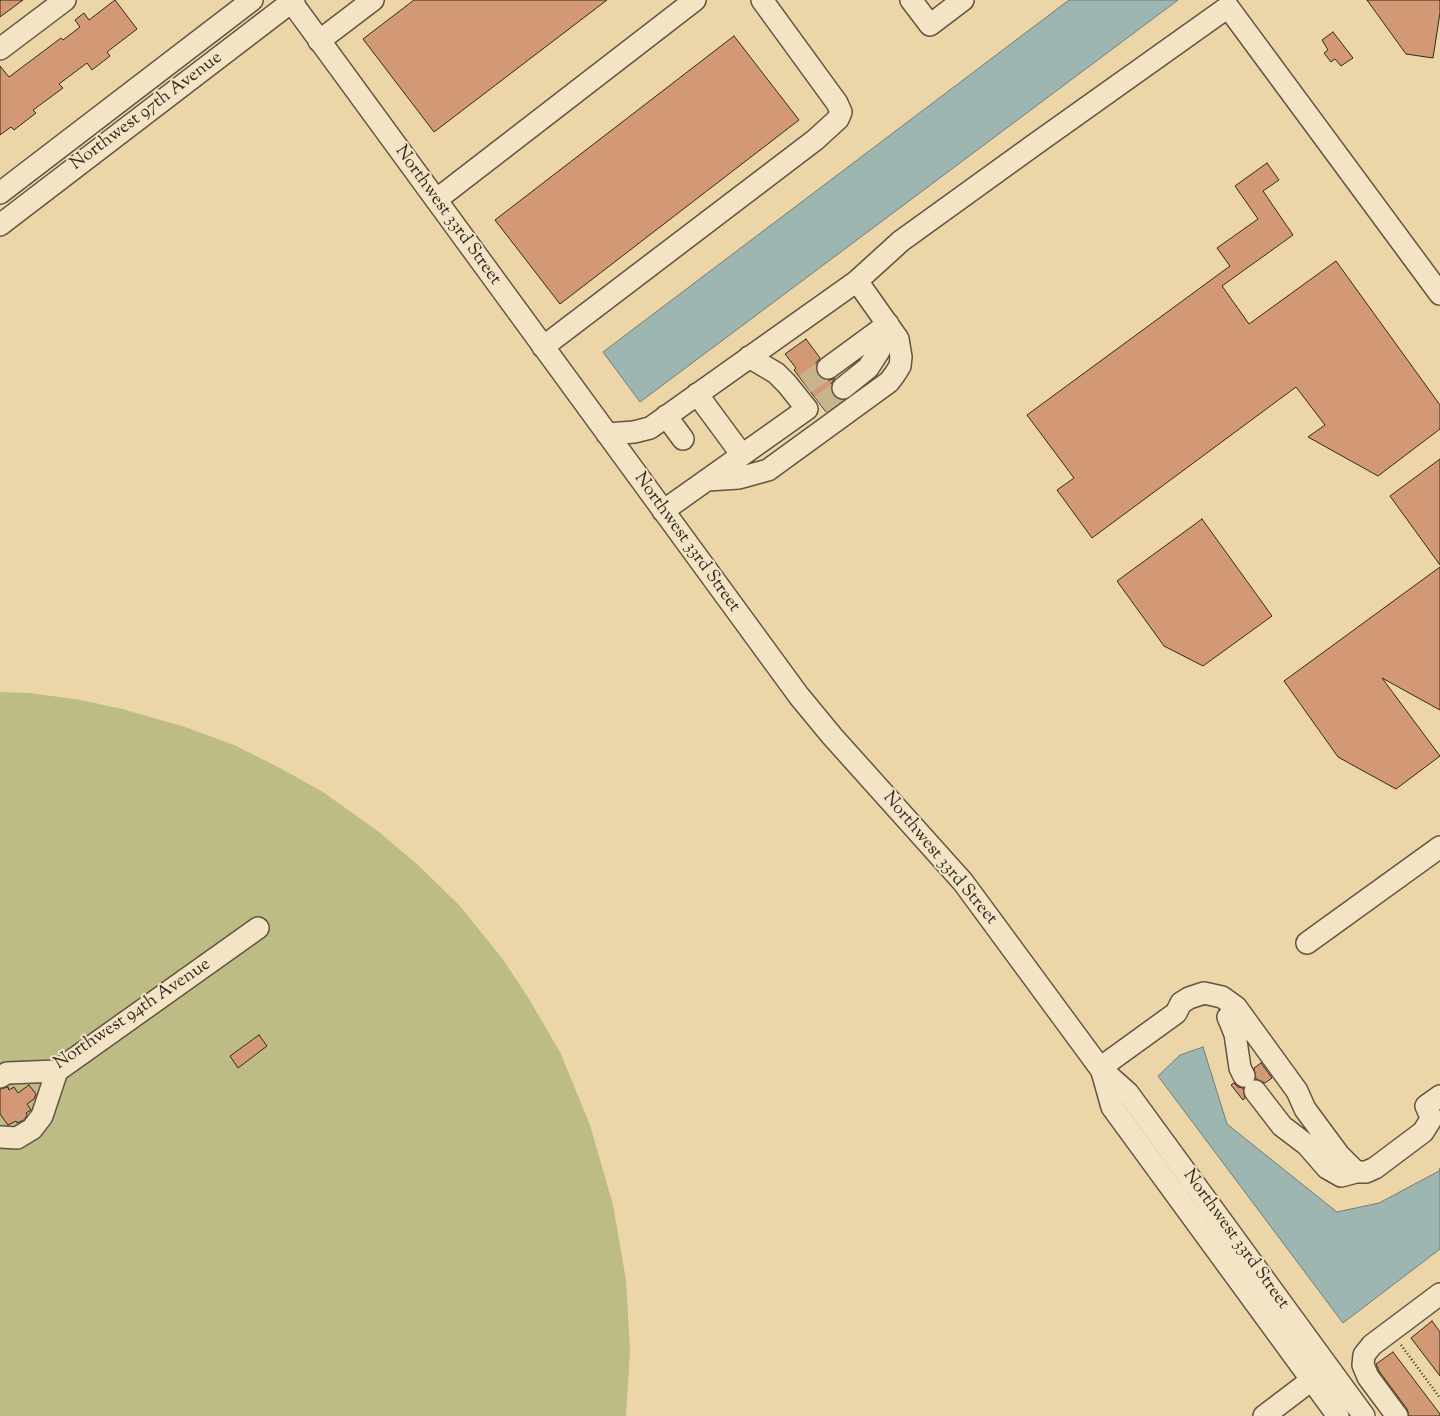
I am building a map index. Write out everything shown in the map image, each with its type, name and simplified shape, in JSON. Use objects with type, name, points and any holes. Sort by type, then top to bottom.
[{"type":"street","points":[[0,49],[65,0]]},
{"type":"street","name":"Northwest 97th Avenue","points":[[0,193],[252,0]]},
{"type":"street","points":[[319,41],[373,0]]},
{"type":"street","points":[[436,200],[695,0]]},
{"type":"street","points":[[544,347],[814,140],[838,119],[840,108],[762,0]]},
{"type":"street","points":[[911,0],[930,25],[963,0]]},
{"type":"street","name":"Northwest 97th Avenue","points":[[0,225],[290,1]]},
{"type":"street","name":"Northwest 33rd Street","points":[[290,1],[805,703],[832,736],[963,882],[1100,1068],[1128,1093],[1364,1416]]},
{"type":"street","points":[[607,434],[642,431],[650,428],[857,281],[901,241],[1228,7],[1440,294]]},
{"type":"street","points":[[706,480],[739,478],[762,473],[775,466],[889,382],[900,366],[900,347],[894,332],[857,281]]},
{"type":"street","points":[[828,368],[888,324]]},
{"type":"street","points":[[843,388],[868,368],[880,351],[888,324]]},
{"type":"street","points":[[749,357],[799,388],[822,430]]},
{"type":"street","points":[[697,394],[742,455]]},
{"type":"street","points":[[663,511],[742,455],[812,409]]},
{"type":"street","points":[[666,416],[683,439]]},
{"type":"street","points":[[1307,943],[1440,846]]},
{"type":"street","name":"Northwest 94th Avenue","points":[[0,1077],[7,1072],[57,1071],[258,928]]},
{"type":"street","points":[[1100,1068],[1176,1013],[1181,1003],[1197,994],[1212,994],[1229,1001],[1236,1008],[1297,1092],[1305,1109],[1339,1155],[1356,1172]]},
{"type":"street","points":[[1176,1013],[1211,1006],[1220,1010],[1249,1040],[1292,1098],[1305,1109]]},
{"type":"street","points":[[1228,1017],[1235,1034],[1240,1068],[1249,1083],[1282,1126],[1336,1174],[1341,1176],[1356,1172],[1366,1172],[1376,1168],[1424,1132],[1430,1121],[1433,1101]]},
{"type":"street","name":"Northwest 33rd Street","points":[[1100,1068],[1112,1107],[1338,1416]]},
{"type":"street","points":[[0,1136],[18,1138],[32,1129],[42,1116],[57,1071]]},
{"type":"street","points":[[1282,1126],[1305,1109]]},
{"type":"street","points":[[1397,1416],[1368,1377],[1363,1365],[1364,1354],[1372,1345],[1437,1302]]},
{"type":"street","points":[[1264,1416],[1329,1368]]},
{"type":"path","points":[[1398,1340],[1440,1398]]},
{"type":"green space","points":[[0,692],[30,693],[81,700],[122,709],[185,727],[234,745],[323,792],[379,832],[418,865],[459,905],[502,958],[529,999],[560,1052],[590,1125],[613,1205],[626,1280],[630,1350],[626,1416],[0,1416]]},
{"type":"water","points":[[1069,0],[1178,0],[640,402],[603,352]]},
{"type":"water","points":[[1203,1047],[1227,1124],[1337,1212],[1379,1203],[1439,1171],[1440,1168],[1440,1249],[1343,1323],[1158,1076],[1180,1055]]},
{"type":"building","points":[[0,0],[23,0],[0,17]]},
{"type":"building","points":[[115,0],[137,29],[107,52],[110,56],[92,70],[87,63],[59,84],[63,88],[33,110],[36,113],[14,130],[11,127],[0,135],[0,66],[9,77],[61,38],[63,40],[80,27],[75,20],[84,13],[89,20]]},
{"type":"building","points":[[414,0],[607,0],[434,132],[363,39]]},
{"type":"building","points":[[1367,0],[1440,0],[1440,13],[1433,58],[1406,54]]},
{"type":"building","points":[[1333,32],[1353,58],[1341,66],[1335,59],[1331,62],[1324,53],[1328,50],[1322,40]]},
{"type":"building","points":[[734,36],[799,120],[560,304],[495,220]]},
{"type":"building","points":[[1267,163],[1279,180],[1263,191],[1293,235],[1222,286],[1249,324],[1336,261],[1440,405],[1440,429],[1378,476],[1308,437],[1325,425],[1296,387],[1092,538],[1057,490],[1074,478],[1027,415],[1230,266],[1217,248],[1258,219],[1235,186]]},
{"type":"building","points":[[806,339],[820,358],[816,363],[818,375],[823,380],[835,378],[831,384],[831,390],[834,396],[842,400],[826,412],[794,370],[796,368],[785,354]]},
{"type":"building","points":[[1440,459],[1440,565],[1390,496]]},
{"type":"building","points":[[1202,519],[1272,616],[1203,666],[1164,646],[1117,581]]},
{"type":"building","points":[[1440,567],[1440,710],[1382,678],[1440,756],[1396,789],[1338,757],[1284,681]]},
{"type":"building","points":[[259,1035],[267,1046],[238,1068],[230,1056]]},
{"type":"building","points":[[1261,1063],[1272,1078],[1265,1083],[1256,1079],[1254,1068]]},
{"type":"building","points":[[1234,1083],[1238,1087],[1243,1088],[1245,1098],[1243,1100],[1231,1085]]},
{"type":"building","points":[[29,1085],[36,1094],[34,1099],[27,1104],[31,1110],[26,1113],[27,1115],[24,1120],[8,1125],[0,1114],[0,1089],[8,1087],[9,1090],[14,1087],[18,1093]]},
{"type":"building","points":[[1432,1321],[1440,1332],[1440,1376],[1411,1338]]},
{"type":"building","points":[[1393,1352],[1440,1416],[1409,1416],[1407,1409],[1379,1371],[1376,1364]]},
{"type":"tunnel","points":[[805,384],[828,368]]},
{"type":"tunnel","points":[[821,405],[843,388]]}]
